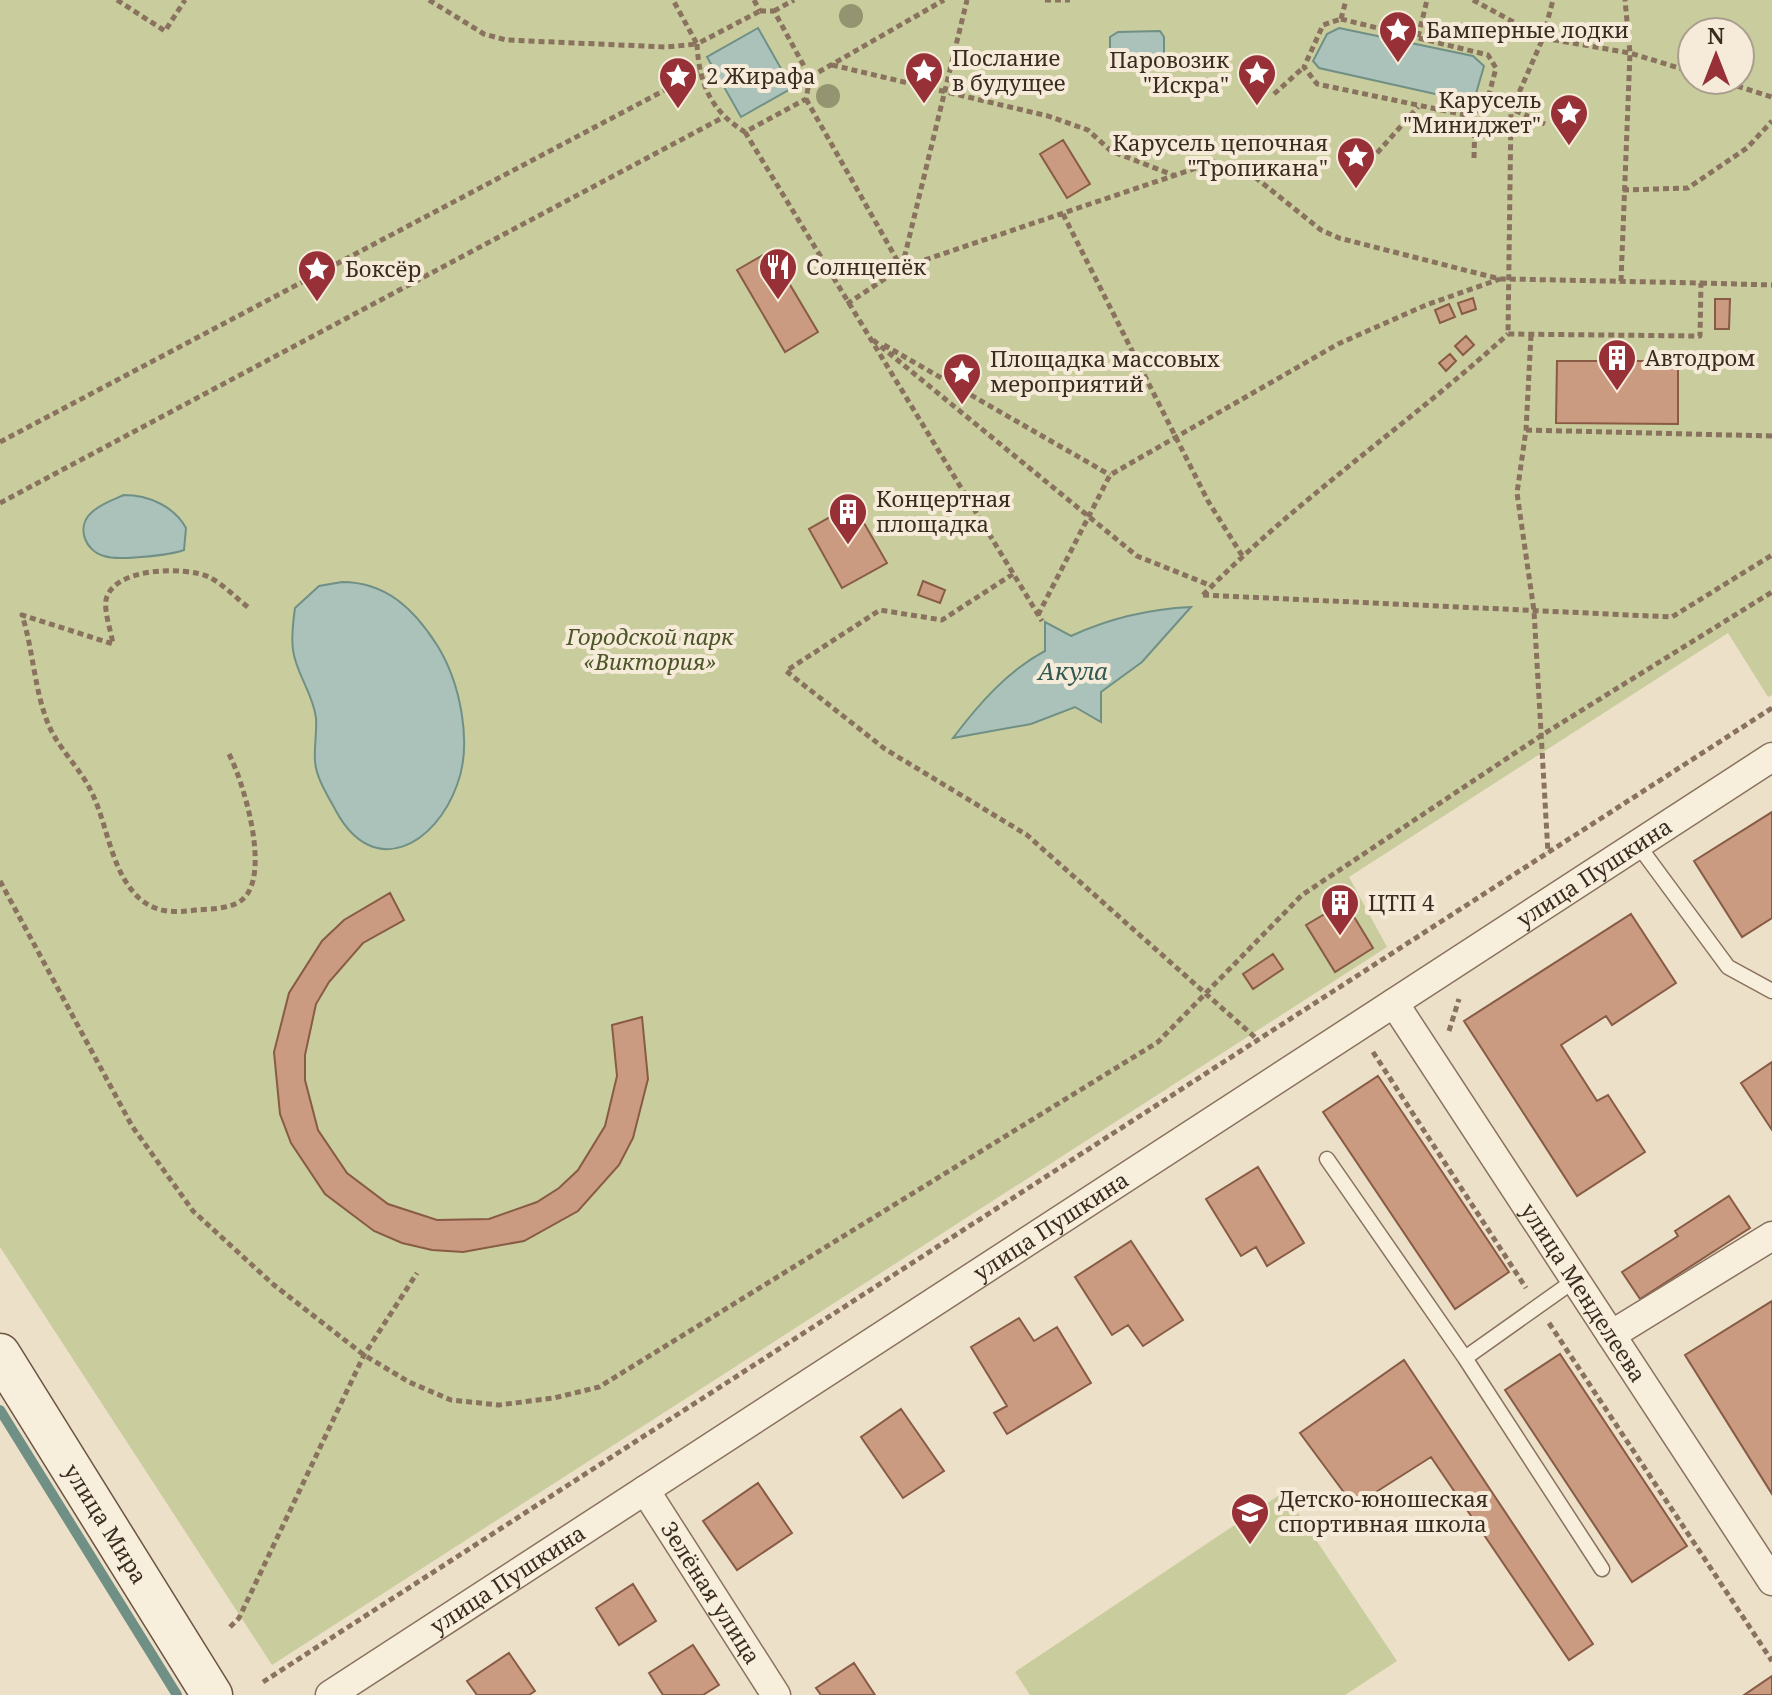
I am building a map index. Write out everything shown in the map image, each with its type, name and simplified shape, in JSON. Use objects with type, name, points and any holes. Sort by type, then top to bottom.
[{"type":"main road","name":"улица Мира","points":[[0,1354],[212,1695]]},
{"type":"street","name":"улица Пушкина","points":[[330,1695],[1772,757]]},
{"type":"street","name":"улица Менделеева","points":[[1394,1003],[1772,1581]]},
{"type":"street","points":[[1611,1335],[1772,1236]]},
{"type":"street","name":"Зелёная улица","points":[[645,1490],[776,1695]]},
{"type":"lane","points":[[1638,845],[1728,967],[1772,991]]},
{"type":"lane","points":[[1327,1159],[1465,1358],[1602,1569]]},
{"type":"lane","points":[[1465,1358],[1575,1280]]},
{"type":"path","points":[[117,0],[165,31],[185,0]]},
{"type":"path","points":[[429,0],[484,34],[506,40],[667,47],[697,44],[760,11],[774,11],[794,0]]},
{"type":"path","points":[[673,0],[697,44],[699,72],[722,118],[745,132],[1042,621]]},
{"type":"path","points":[[754,0],[760,11]]},
{"type":"path","points":[[810,77],[944,0]]},
{"type":"path","points":[[901,268],[967,0]]},
{"type":"path","points":[[1045,0],[1070,0]]},
{"type":"path","points":[[1341,19],[1346,0]]},
{"type":"path","points":[[1418,37],[1427,0]]},
{"type":"path","points":[[1473,0],[1543,38],[1630,53],[1676,67]]},
{"type":"path","points":[[1508,334],[1511,111],[1543,38],[1553,0]]},
{"type":"path","points":[[1621,281],[1630,53],[1625,0]]},
{"type":"path","points":[[774,11],[810,77],[806,99],[901,268]]},
{"type":"path","points":[[1274,94],[1304,67],[1323,25],[1341,19],[1488,55],[1496,68],[1488,98],[1475,117],[1474,158]]},
{"type":"path","points":[[832,65],[1048,116],[1088,130],[1111,151],[1174,176]]},
{"type":"path","points":[[1304,67],[1317,84],[1475,117]]},
{"type":"path","points":[[0,442],[699,72]]},
{"type":"path","points":[[1488,98],[1545,124]]},
{"type":"path","points":[[745,132],[806,99]]},
{"type":"path","points":[[1377,153],[1418,107]]},
{"type":"path","points":[[0,503],[722,118]]},
{"type":"path","points":[[1623,190],[1688,188],[1747,148],[1772,121]]},
{"type":"path","points":[[847,304],[901,268],[1214,162],[1246,170],[1321,230],[1339,238],[1500,279],[1772,285]]},
{"type":"path","points":[[1063,214],[1208,501],[1243,557]]},
{"type":"path","points":[[1038,615],[1110,475],[1338,344],[1426,305],[1500,279]]},
{"type":"path","points":[[1701,283],[1700,336],[1508,334],[1440,396],[1318,491],[1203,595],[1672,617],[1772,555]]},
{"type":"path","points":[[1531,335],[1526,430],[1517,493],[1534,611],[1548,853]]},
{"type":"path","points":[[869,337],[1110,475]]},
{"type":"path","points":[[869,337],[1137,556],[1212,586]]},
{"type":"path","points":[[1526,430],[1772,436]]},
{"type":"path","points":[[229,754],[250,817],[255,861],[253,882],[242,900],[227,906],[162,912],[136,895],[122,872],[92,792],[57,743],[46,719],[32,646],[22,615],[113,644],[106,602],[109,593],[124,580],[173,569],[211,578],[249,608]]},
{"type":"path","points":[[1013,574],[942,620],[880,610],[786,671],[885,749],[1027,835],[1209,993],[1258,1040]]},
{"type":"path","points":[[0,881],[132,1126],[193,1211],[274,1285],[364,1355],[409,1382],[451,1400],[499,1405],[554,1398],[599,1387],[1158,1042],[1302,895],[1542,735],[1772,592]]},
{"type":"path","points":[[263,1682],[1772,708]]},
{"type":"path","points":[[1439,1071],[1457,1000],[1470,992]]},
{"type":"path","points":[[1357,1027],[1772,1661]]},
{"type":"path","points":[[230,1627],[239,1618],[364,1355],[417,1273]]},
{"type":"green space","name":"Городской парк «Виктория»","points":[[0,0],[1772,0],[1772,695],[1768,697],[1728,633],[1349,877],[1387,947],[272,1665],[0,1247]]},
{"type":"green space","points":[[1284,1492],[1397,1661],[1345,1695],[1030,1695],[1015,1672]]},
{"type":"water","points":[[758,28],[792,88],[741,117],[707,57]]},
{"type":"water","name":"Бамперные лодки","points":[[1339,28],[1473,56],[1484,66],[1475,97],[1462,100],[1319,68],[1313,61],[1327,34]]},
{"type":"water","points":[[1160,31],[1164,37],[1164,53],[1157,60],[1116,59],[1110,52],[1110,37],[1118,32]]},
{"type":"water","points":[[124,495],[151,500],[175,514],[186,528],[184,550],[121,558],[104,556],[92,549],[85,538],[86,519],[98,507]]},
{"type":"water","points":[[358,583],[385,592],[408,609],[437,645],[458,694],[464,751],[457,785],[435,824],[420,838],[403,846],[385,849],[368,845],[351,832],[326,793],[316,767],[316,718],[295,659],[292,640],[294,613],[295,608],[319,586]]},
{"type":"water","name":"Акула","points":[[1191,607],[1142,662],[1101,692],[1101,722],[1075,707],[1031,724],[953,738],[994,690],[1018,668],[1045,651],[1045,622],[1071,636],[1130,616]]},
{"type":"building","points":[[1063,140],[1090,184],[1067,198],[1040,154]]},
{"type":"building","name":"Солнцепёк","points":[[770,251],[818,332],[785,352],[737,270]]},
{"type":"building","points":[[1473,298],[1476,309],[1462,314],[1458,303]]},
{"type":"building","points":[[1715,299],[1730,299],[1729,329],[1715,329]]},
{"type":"building","points":[[1449,304],[1455,317],[1440,323],[1435,310]]},
{"type":"building","points":[[1466,336],[1474,345],[1463,355],[1455,346]]},
{"type":"building","points":[[1450,354],[1456,361],[1446,371],[1439,363]]},
{"type":"building","name":"Автодром","points":[[1557,361],[1678,361],[1678,424],[1556,423]]},
{"type":"building","name":"Концертная площадка","points":[[853,504],[887,563],[842,588],[809,529]]},
{"type":"building","points":[[923,581],[945,590],[940,603],[918,595]]},
{"type":"building","points":[[1772,812],[1772,918],[1742,937],[1694,861]]},
{"type":"building","points":[[390,893],[404,920],[363,943],[329,982],[316,1004],[305,1055],[305,1080],[318,1130],[347,1173],[388,1204],[437,1220],[489,1219],[537,1202],[559,1188],[578,1170],[605,1126],[617,1076],[612,1025],[642,1017],[648,1079],[633,1138],[619,1165],[578,1211],[524,1241],[463,1252],[432,1250],[402,1243],[374,1231],[325,1194],[291,1143],[280,1114],[274,1052],[289,993],[322,941],[344,920]]},
{"type":"building","name":"ЦТП 4","points":[[1345,902],[1373,948],[1335,972],[1306,925]]},
{"type":"building","points":[[1631,914],[1676,983],[1612,1025],[1606,1016],[1561,1045],[1597,1101],[1608,1095],[1645,1152],[1577,1196],[1464,1021]]},
{"type":"building","points":[[1273,954],[1283,969],[1253,989],[1243,974]]},
{"type":"building","points":[[1772,1062],[1772,1130],[1741,1083]]},
{"type":"building","points":[[1378,1076],[1509,1272],[1455,1309],[1323,1112]]},
{"type":"building","points":[[1258,1167],[1304,1243],[1267,1266],[1256,1247],[1241,1256],[1206,1199]]},
{"type":"building","points":[[1729,1196],[1750,1228],[1640,1299],[1622,1272],[1678,1236],[1675,1231]]},
{"type":"building","points":[[1131,1241],[1183,1320],[1143,1346],[1128,1325],[1112,1335],[1075,1277]]},
{"type":"building","points":[[1772,1301],[1772,1494],[1685,1355]]},
{"type":"building","points":[[1019,1318],[1034,1341],[1057,1327],[1091,1383],[1007,1434],[994,1413],[1007,1406],[971,1347]]},
{"type":"building","points":[[1560,1354],[1687,1546],[1632,1582],[1505,1390]]},
{"type":"building","points":[[1404,1360],[1593,1644],[1569,1660],[1431,1457],[1354,1506],[1300,1433]]},
{"type":"building","points":[[901,1409],[944,1471],[903,1498],[861,1437]]},
{"type":"building","points":[[758,1483],[792,1533],[737,1570],[703,1521]]},
{"type":"building","points":[[633,1584],[656,1621],[619,1645],[596,1608]]},
{"type":"building","points":[[693,1645],[719,1685],[703,1695],[663,1695],[649,1673]]},
{"type":"building","points":[[509,1653],[535,1691],[529,1695],[477,1695],[467,1681]]},
{"type":"building","points":[[854,1663],[875,1695],[821,1695],[816,1688]]},
{"type":"building","points":[[1772,1676],[1772,1695],[1744,1695]]},
{"type":"waterway","points":[[0,1410],[177,1695]]},
{"type":"place","name":"Бамперные лодки","points":[[1398,64]]},
{"type":"place","name":"Послание в будущее","points":[[924,105]]},
{"type":"place","name":"Паровозик \"Искра\"","points":[[1257,107]]},
{"type":"place","name":"2 Жирафа","points":[[678,110]]},
{"type":"place","name":"Карусель \"Миниджет\"","points":[[1569,147]]},
{"type":"place","name":"Карусель цепочная \"Тропикана\"","points":[[1356,190]]},
{"type":"place","name":"Солнцепёк","points":[[778,301]]},
{"type":"place","name":"Боксёр","points":[[317,303]]},
{"type":"place","name":"Автодром","points":[[1617,392]]},
{"type":"place","name":"Площадка массовых мероприятий","points":[[962,406]]},
{"type":"place","name":"Концертная площадка","points":[[848,546]]},
{"type":"place","name":"ЦТП 4","points":[[1340,937]]},
{"type":"place","name":"Детско-юношеская спортивная школа","points":[[1250,1546]]}]
